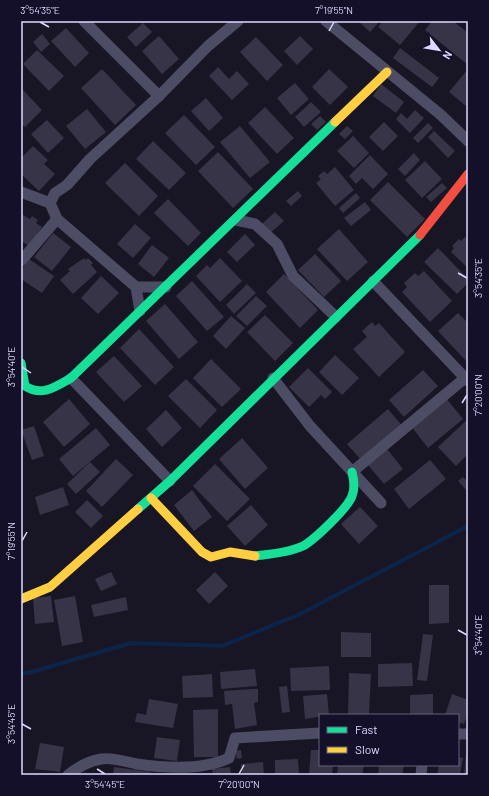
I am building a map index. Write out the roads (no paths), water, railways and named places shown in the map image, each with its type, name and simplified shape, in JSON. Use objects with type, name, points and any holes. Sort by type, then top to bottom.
[{"type":"street","points":[[84,21],[159,96]]},
{"type":"street","points":[[50,203],[55,193],[67,185],[90,160],[159,96],[208,46],[238,21]]},
{"type":"street","points":[[326,21],[441,115],[468,141]]},
{"type":"street","points":[[21,363],[25,386],[32,392],[43,393],[72,378],[388,72]]},
{"type":"street","points":[[21,599],[50,587],[170,481],[424,231],[468,174]]},
{"type":"street","points":[[21,192],[50,203],[57,219],[136,287],[140,311]]},
{"type":"street","points":[[21,261],[57,219]]},
{"type":"street","points":[[236,220],[255,224],[277,244],[293,276],[336,317]]},
{"type":"street","points":[[352,472],[467,380],[374,281]]},
{"type":"street","points":[[136,287],[166,287]]},
{"type":"street","points":[[72,378],[170,481]]},
{"type":"street","points":[[151,498],[202,552],[211,557],[230,552],[250,556],[279,553],[303,546],[331,523],[352,497],[354,482],[352,472],[349,466],[310,426],[274,378]]},
{"type":"street","points":[[352,472],[381,503]]},
{"type":"street","points":[[68,775],[84,764],[102,759],[144,765],[194,766],[218,763],[229,758],[235,738],[319,733]]},
{"type":"waterway","points":[[21,673],[28,673],[131,643],[222,646],[298,615],[468,526]]}]
